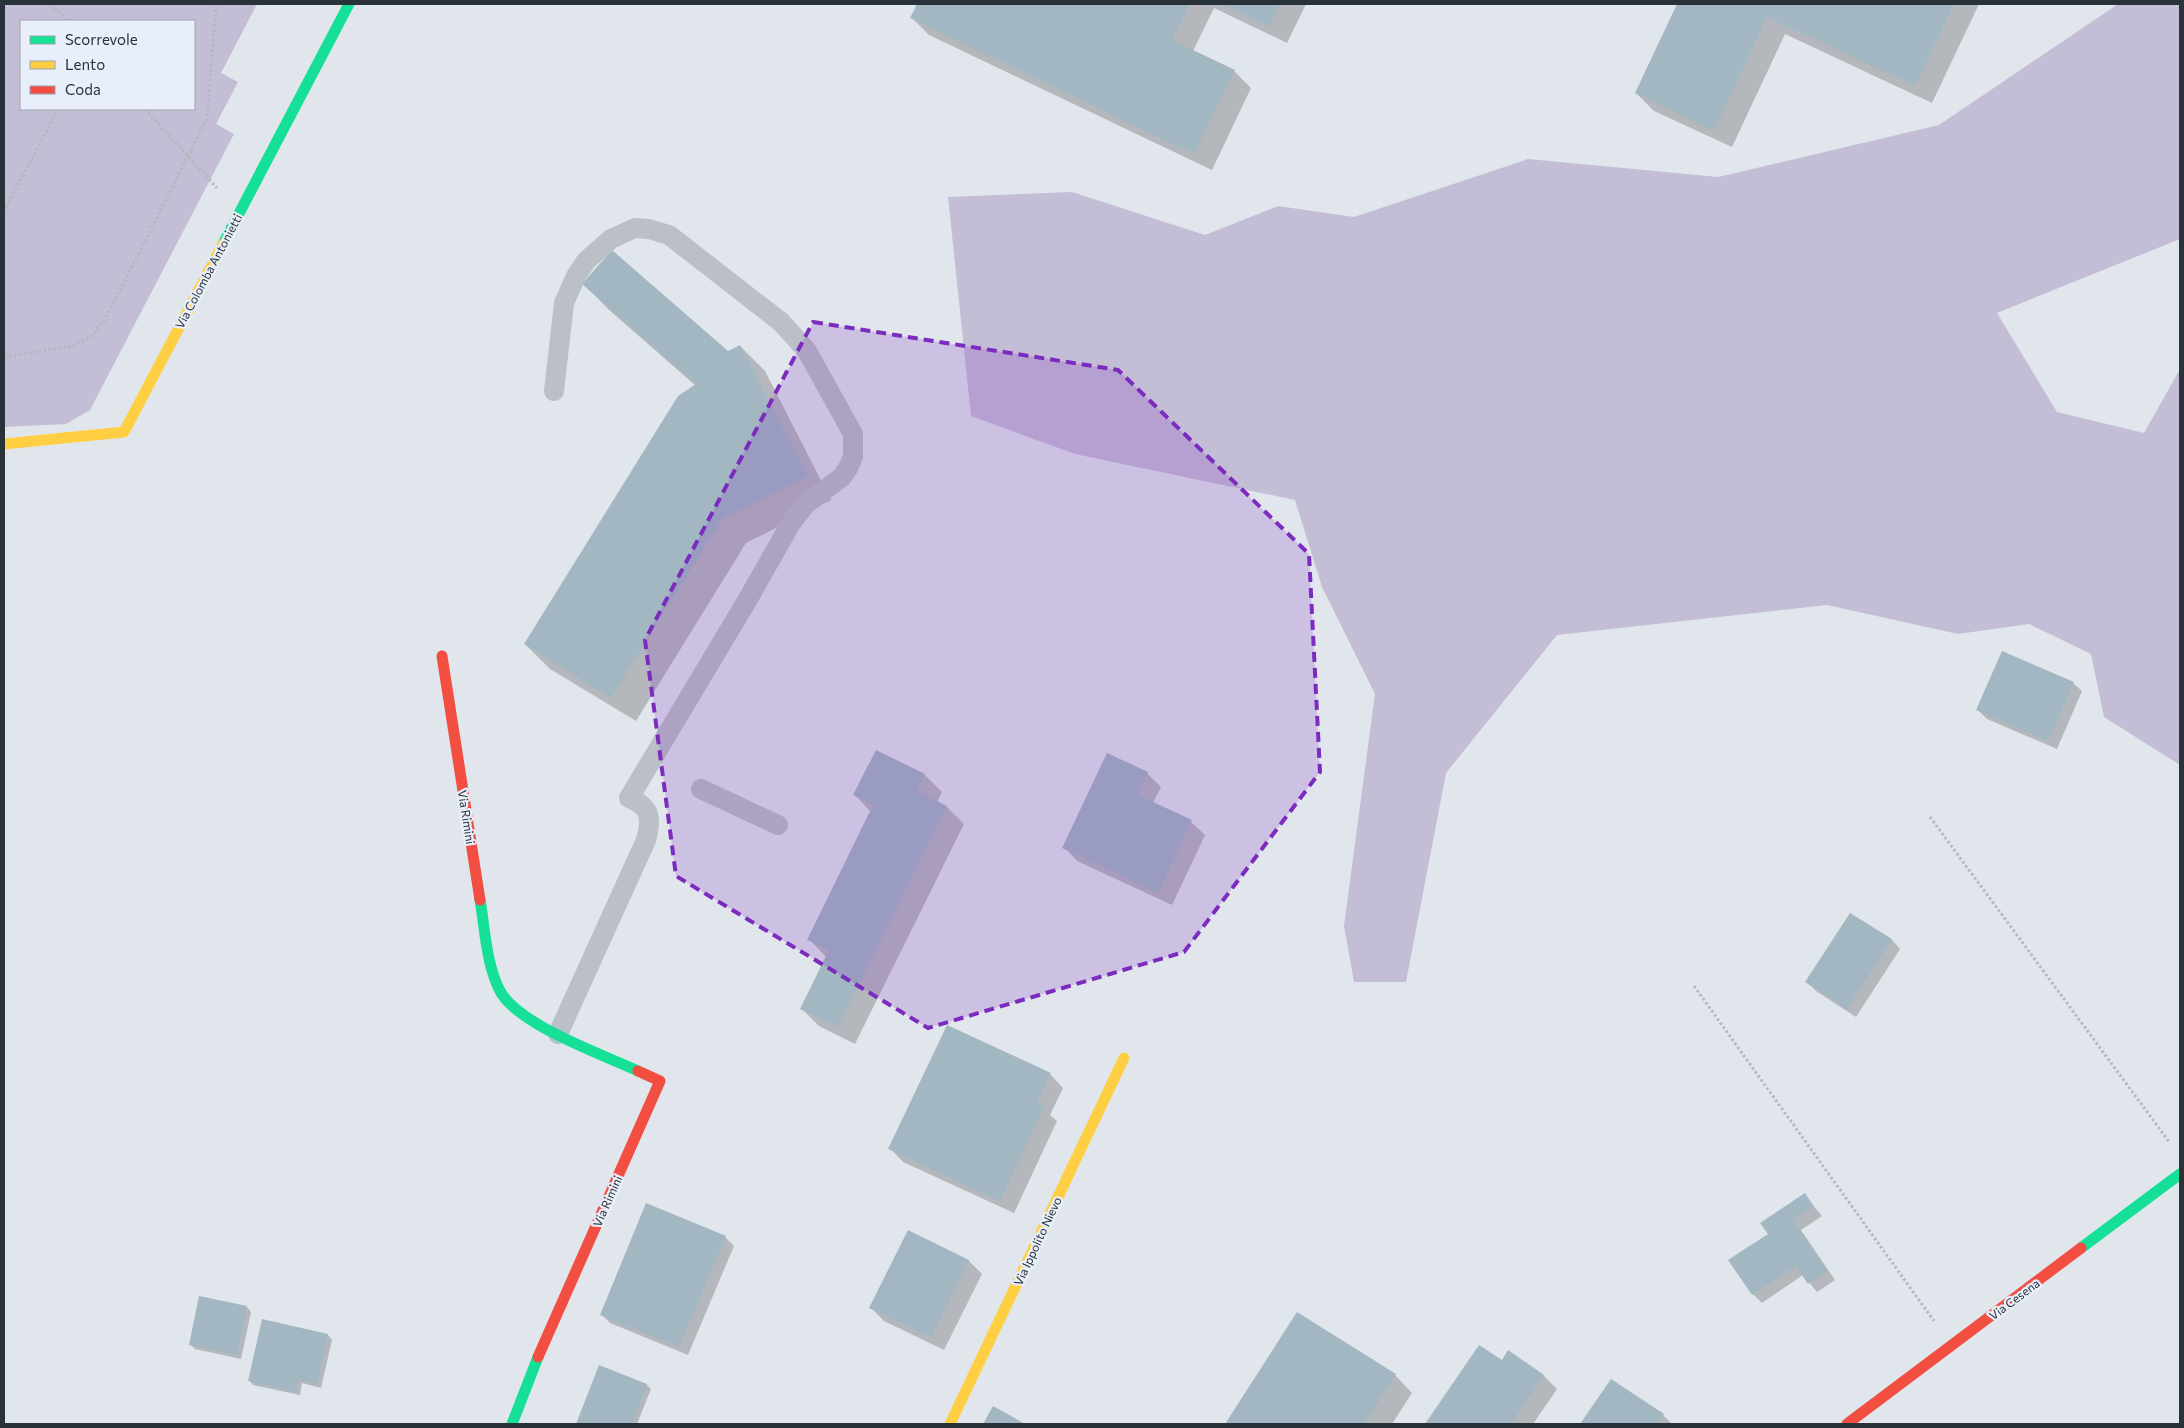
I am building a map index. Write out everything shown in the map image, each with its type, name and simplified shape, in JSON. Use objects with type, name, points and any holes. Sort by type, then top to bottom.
[{"type":"street","name":"Via Colomba Antonietti","points":[[4,444],[124,432],[349,4]]},
{"type":"street","name":"Via Rimini","points":[[442,656],[492,973],[504,997],[515,1010],[558,1034],[660,1081],[530,1374],[512,1424]]},
{"type":"street","name":"Via Ippolito Nievo","points":[[950,1424],[1124,1058]]},
{"type":"street","name":"Via Cesena","points":[[1847,1424],[2180,1174]]},
{"type":"lane","points":[[554,391],[564,303],[576,276],[586,261],[604,243],[624,232],[636,228],[648,228],[669,235],[766,309],[787,328],[807,351],[853,434],[853,457],[848,468],[842,477],[806,504],[791,523],[748,599],[629,798],[639,802],[646,808],[649,816],[646,840],[558,1034]]},
{"type":"lane","points":[[701,789],[778,825]]},
{"type":"path","points":[[51,4],[66,20]]},
{"type":"path","points":[[4,357],[72,346],[91,337],[104,321],[207,118],[216,4]]},
{"type":"path","points":[[4,212],[57,110]]},
{"type":"path","points":[[146,110],[239,213]]},
{"type":"path","points":[[1930,817],[2174,1149]]},
{"type":"path","points":[[1694,986],[1952,1346]]},
{"type":"highlighted area","points":[[813,322],[1118,370],[1309,554],[1320,772],[1184,952],[928,1028],[676,876],[645,640]]},
{"type":"shaded area","points":[[4,4],[257,4],[221,73],[238,82],[216,124],[234,134],[90,410],[66,424],[4,427]]},
{"type":"shaded area","points":[[2118,4],[2180,4],[2180,239],[1997,313],[2057,412],[2144,433],[2180,369],[2180,765],[2104,717],[2091,654],[2029,624],[1958,634],[1827,605],[1557,635],[1446,773],[1406,982],[1354,982],[1344,926],[1375,694],[1322,587],[1295,500],[1075,454],[971,416],[948,197],[1072,192],[1205,235],[1278,206],[1354,217],[1528,159],[1718,177],[1939,125]]},
{"type":"building","points":[[917,4],[1190,4],[1172,40],[1235,70],[1194,154],[910,18]]},
{"type":"building","points":[[1221,4],[1280,4],[1269,27]]},
{"type":"building","points":[[1677,4],[1954,4],[1915,86],[1767,17],[1714,131],[1635,93]]},
{"type":"building","points":[[612,250],[728,351],[740,345],[808,476],[722,519],[611,698],[524,644],[678,396],[696,384],[582,284]]},
{"type":"building","points":[[2002,651],[2074,682],[2048,741],[1976,710]]},
{"type":"building","points":[[876,750],[925,774],[917,791],[947,806],[838,1027],[800,1009],[829,950],[807,940],[873,805],[853,795]]},
{"type":"building","points":[[1107,753],[1148,772],[1138,795],[1192,820],[1158,893],[1062,848]]},
{"type":"building","points":[[1850,913],[1892,939],[1847,1009],[1805,982]]},
{"type":"building","points":[[947,1025],[1051,1073],[1037,1103],[1044,1107],[1000,1201],[888,1149]]},
{"type":"building","points":[[1805,1193],[1814,1207],[1793,1220],[1827,1271],[1808,1284],[1796,1266],[1752,1295],[1728,1260],[1768,1234],[1760,1223]]},
{"type":"building","points":[[646,1203],[726,1236],[679,1347],[600,1315]]},
{"type":"building","points":[[908,1230],[969,1260],[931,1338],[869,1308]]},
{"type":"building","points":[[199,1296],[247,1306],[237,1355],[189,1345]]},
{"type":"building","points":[[1297,1312],[1396,1374],[1364,1424],[1225,1424]]},
{"type":"building","points":[[262,1319],[328,1334],[317,1384],[298,1380],[296,1392],[248,1381]]},
{"type":"building","points":[[1479,1345],[1502,1360],[1508,1350],[1544,1375],[1511,1424],[1425,1424]]},
{"type":"building","points":[[599,1365],[647,1384],[632,1424],[576,1424]]},
{"type":"building","points":[[1611,1379],[1664,1414],[1657,1424],[1580,1424]]},
{"type":"building","points":[[993,1406],[1025,1424],[983,1424]]},
{"type":"traffic: fast","points":[[223,244],[349,4]]},
{"type":"traffic: fast","points":[[480,900],[491,968],[499,989],[508,1002],[522,1014],[561,1037],[638,1071]]},
{"type":"traffic: fast","points":[[2081,1248],[2180,1174]]},
{"type":"traffic: fast","points":[[512,1424],[538,1357]]},
{"type":"traffic: slow","points":[[4,444],[124,432],[223,244]]},
{"type":"traffic: slow","points":[[950,1424],[1124,1058]]},
{"type":"traffic: jam","points":[[442,656],[480,900]]},
{"type":"traffic: jam","points":[[538,1357],[660,1081],[638,1071]]},
{"type":"traffic: jam","points":[[1847,1424],[2081,1248]]}]
